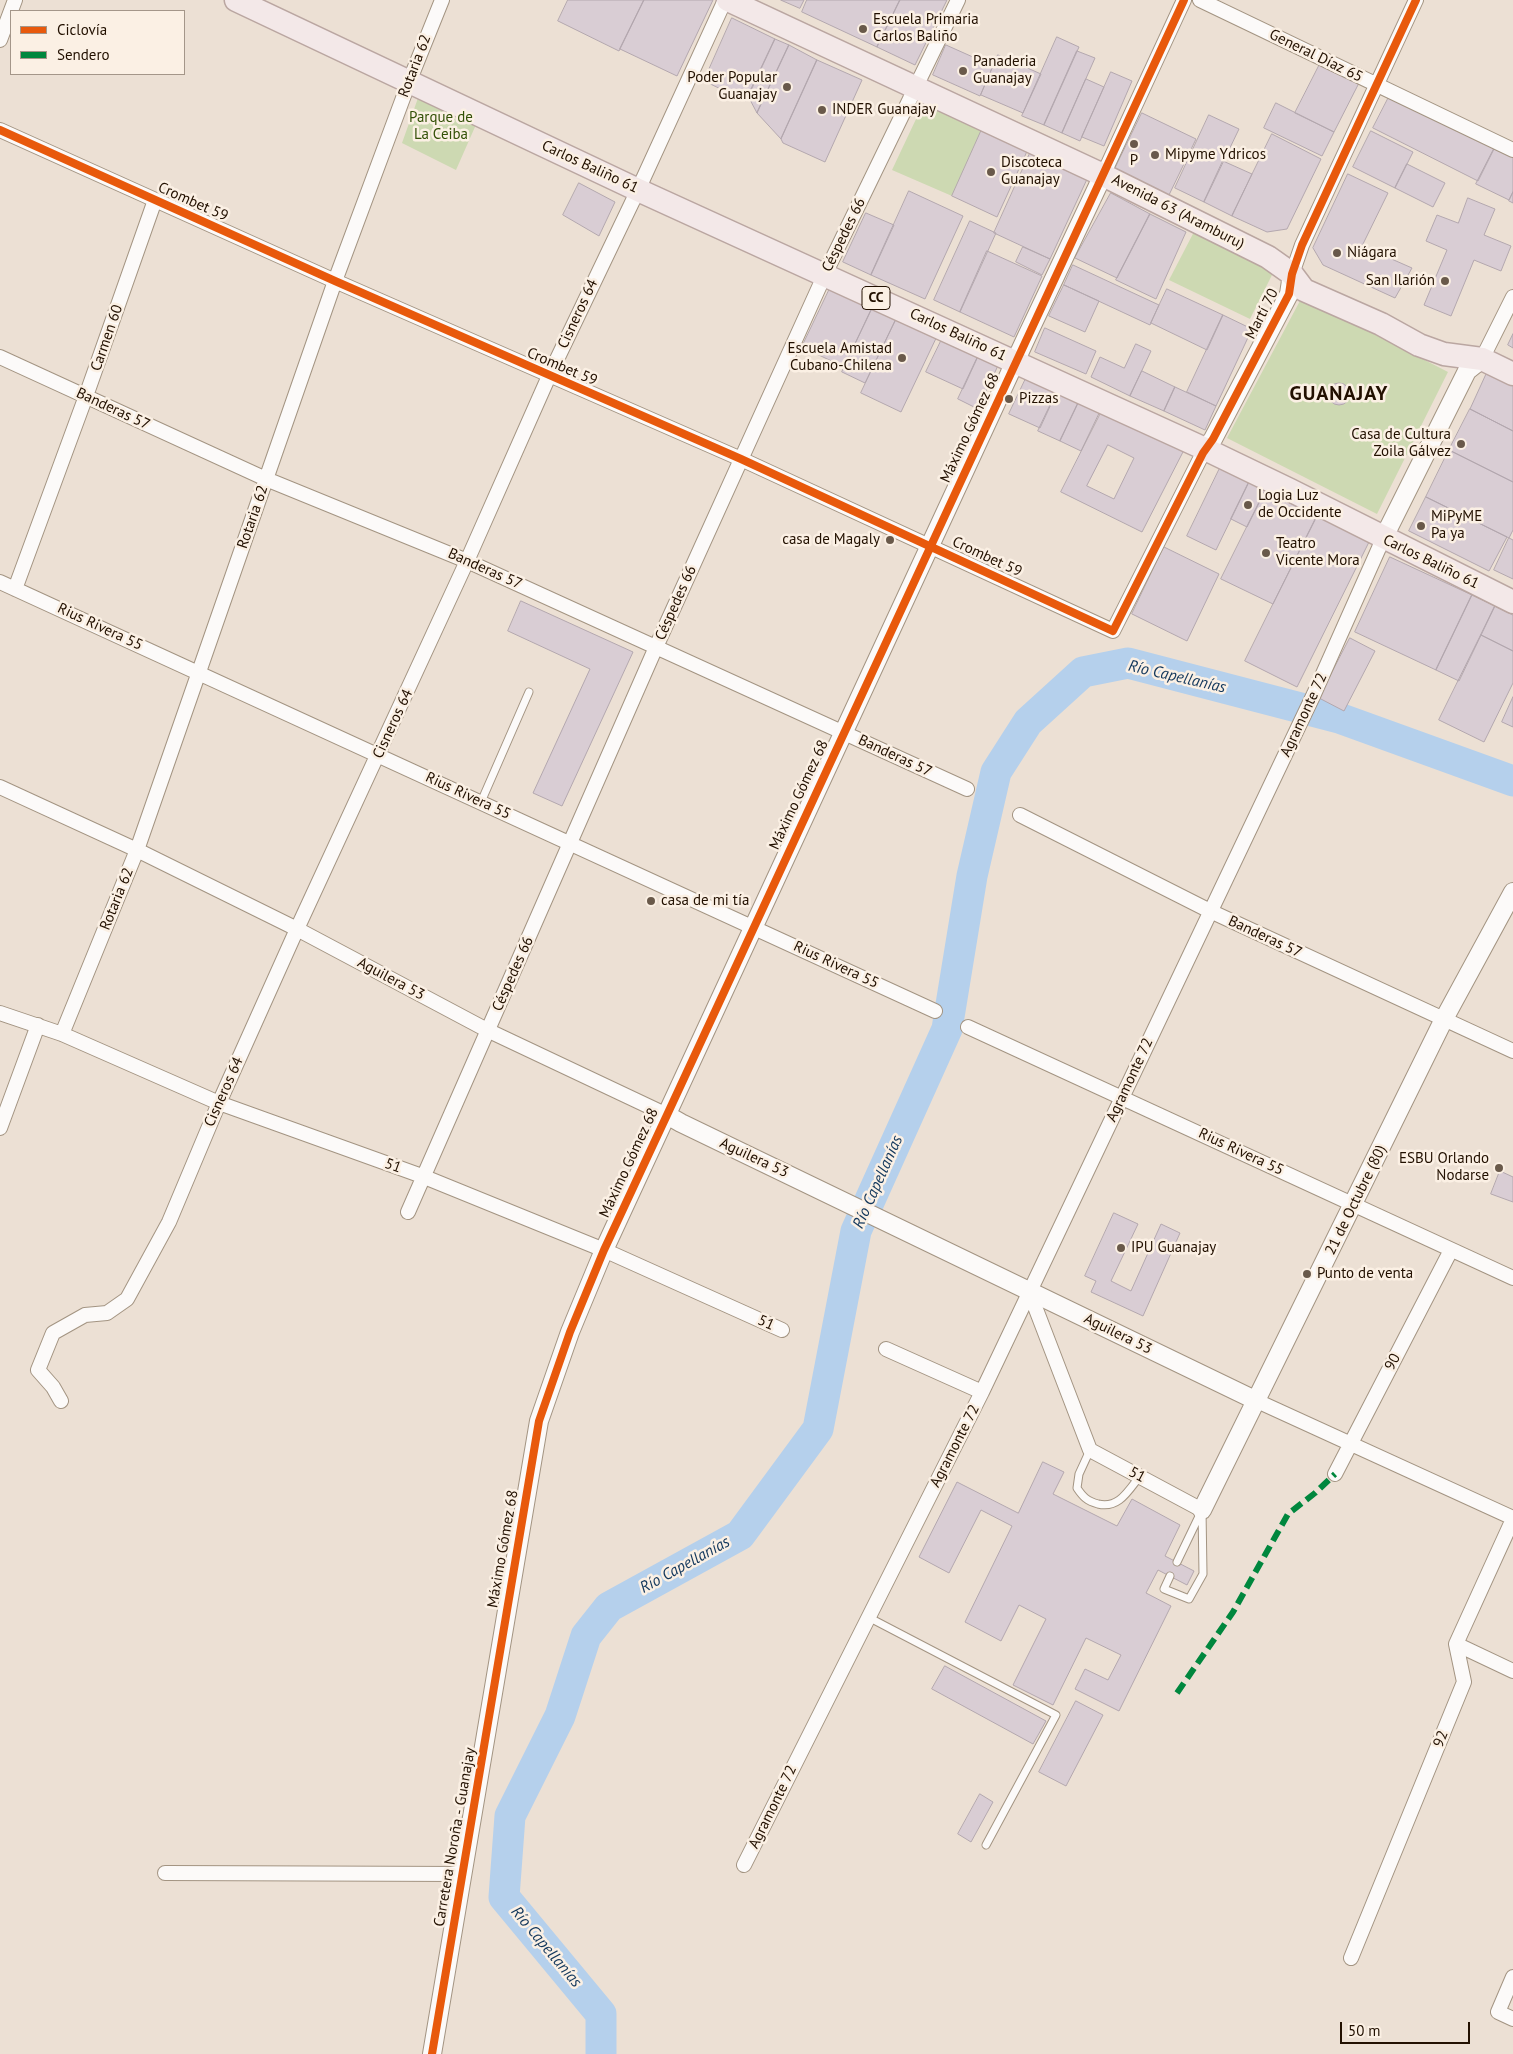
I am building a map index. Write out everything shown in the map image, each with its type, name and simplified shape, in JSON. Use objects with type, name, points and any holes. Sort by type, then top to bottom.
[{"type":"main road","name":"Carlos Baliño 61","points":[[236,0],[638,190],[825,274],[1386,534],[1513,602]]},
{"type":"main road","name":"Avenida 63 (Aramburu)","points":[[726,0],[1103,175],[1268,257],[1292,274],[1304,290],[1381,324],[1419,346],[1474,365],[1513,374]]},
{"type":"street","name":"Rotaria 62","points":[[62,1034],[137,850],[335,281],[409,82],[442,0]]},
{"type":"street","name":"Cisneros 64","points":[[61,1401],[38,1370],[53,1333],[85,1315],[107,1313],[128,1300],[169,1222],[219,1103],[297,929],[467,561],[549,376],[726,0]]},
{"type":"street","name":"Céspedes 66","points":[[408,1212],[422,1176],[741,459],[825,274],[958,0]]},
{"type":"street","name":"Máximo Gómez 68","points":[[504,1623],[539,1421],[570,1332],[604,1250],[1184,0]]},
{"type":"street","name":"General Díaz 65","points":[[1200,0],[1513,150]]},
{"type":"street","name":"Martí 70","points":[[1113,631],[1204,451],[1213,439],[1289,294],[1292,274],[1302,245],[1416,0]]},
{"type":"street","points":[[0,40],[10,13]]},
{"type":"street","name":"Crombet 59","points":[[0,130],[335,281],[741,459],[1113,631]]},
{"type":"street","name":"Carmen 60","points":[[15,588],[86,396],[155,200]]},
{"type":"street","name":"Agramonte 72","points":[[744,1865],[982,1392],[1298,728],[1386,534],[1474,365],[1513,296]]},
{"type":"street","name":"Banderas 57","points":[[0,357],[266,479],[467,561],[967,789]]},
{"type":"street","name":"Rius Rivera 55","points":[[0,582],[936,1011]]},
{"type":"street","name":"Aguilera 53","points":[[0,787],[137,850],[297,929],[487,1030],[1257,1401],[1513,1518]]},
{"type":"street","name":"Banderas 57","points":[[1020,815],[1210,911],[1513,1051]]},
{"type":"street","name":"21 de Octubre (80)","points":[[1202,1510],[1444,1019],[1513,892]]},
{"type":"street","name":"51","points":[[0,1013],[62,1034],[219,1103],[422,1176],[604,1250],[782,1330]]},
{"type":"street","points":[[0,1128],[38,1025]]},
{"type":"street","name":"Rius Rivera 55","points":[[968,1026],[1513,1278]]},
{"type":"street","name":"90","points":[[1335,1474],[1451,1250]]},
{"type":"street","points":[[1029,1291],[1090,1450]]},
{"type":"street","points":[[886,1349],[982,1392]]},
{"type":"street","name":"51","points":[[1090,1450],[1202,1510]]},
{"type":"street","points":[[1513,1518],[1456,1644],[1513,1672]]},
{"type":"street","name":"Carretera Noroña - Guanajay","points":[[432,2054],[504,1623]]},
{"type":"street","name":"92","points":[[1351,1958],[1464,1682],[1456,1644]]},
{"type":"street","points":[[165,1873],[463,1874]]},
{"type":"street","points":[[1513,1977],[1498,2012],[1513,2020]]},
{"type":"lane","points":[[481,802],[529,692]]},
{"type":"lane","points":[[1090,1450],[1079,1474],[1077,1488],[1083,1498],[1106,1506],[1114,1504],[1122,1499],[1140,1476]]},
{"type":"lane","points":[[1176,1562],[1202,1510]]},
{"type":"lane","points":[[1170,1576],[1164,1589],[1189,1599],[1203,1574],[1202,1510]]},
{"type":"lane","points":[[868,1617],[1056,1715],[986,1845]]},
{"type":"green space","name":"Parque de La Ceiba","points":[[423,84],[482,111],[456,170],[402,143]]},
{"type":"green space","points":[[925,100],[983,127],[952,196],[892,170]]},
{"type":"green space","points":[[1196,228],[1274,271],[1250,319],[1169,280]]},
{"type":"green space","points":[[1302,297],[1448,372],[1377,514],[1227,438]]},
{"type":"building","points":[[568,0],[644,0],[619,51],[558,21]]},
{"type":"building","points":[[644,0],[713,0],[677,76],[620,49]]},
{"type":"building","points":[[781,0],[804,0],[800,8]]},
{"type":"building","name":"Escuela Primaria Carlos Baliño","points":[[807,0],[900,0],[877,47],[802,12]]},
{"type":"building","points":[[900,0],[947,0],[915,65],[877,47]]},
{"type":"building","points":[[732,18],[775,39],[746,101],[704,81]]},
{"type":"building","points":[[1057,37],[1079,47],[1044,125],[1022,116]]},
{"type":"building","points":[[775,39],[789,45],[757,113],[748,96]]},
{"type":"building","name":"Poder Popular Guanajay","points":[[789,45],[817,60],[781,139],[757,113]]},
{"type":"building","name":"Panaderia Guanajay","points":[[946,45],[993,66],[980,96],[933,75]]},
{"type":"building","points":[[1077,51],[1095,58],[1062,133],[1044,125]]},
{"type":"building","points":[[998,55],[1041,74],[1023,113],[981,95]]},
{"type":"building","name":"INDER Guanajay","points":[[817,60],[862,80],[825,162],[783,143],[781,139]]},
{"type":"building","points":[[1321,62],[1361,79],[1334,132],[1295,113]]},
{"type":"building","points":[[1111,72],[1132,81],[1104,146],[1082,137]]},
{"type":"building","points":[[1086,79],[1104,87],[1080,141],[1062,133]]},
{"type":"building","points":[[1391,93],[1496,145],[1478,181],[1373,128]]},
{"type":"building","points":[[1276,103],[1334,132],[1322,156],[1264,128]]},
{"type":"building","name":"Mipyme Ydricos","points":[[1142,113],[1196,139],[1168,197],[1114,171]]},
{"type":"building","points":[[1209,115],[1239,129],[1204,202],[1175,188]]},
{"type":"building","name":"Discoteca Guanajay","points":[[983,127],[1029,147],[997,217],[952,196]]},
{"type":"building","points":[[1371,131],[1413,152],[1395,188],[1353,167]]},
{"type":"building","points":[[1272,134],[1321,159],[1287,229],[1267,232],[1232,216]]},
{"type":"building","points":[[1496,145],[1513,154],[1513,192],[1509,200],[1476,184]]},
{"type":"building","points":[[1031,151],[1088,177],[1050,259],[994,233]]},
{"type":"building","points":[[1223,161],[1252,174],[1232,216],[1204,202]]},
{"type":"building","points":[[1407,164],[1445,183],[1433,207],[1395,188]]},
{"type":"building","points":[[1348,174],[1388,193],[1362,246],[1412,268],[1395,298],[1323,265],[1313,248]]},
{"type":"building","points":[[579,183],[615,202],[599,236],[563,215]]},
{"type":"building","points":[[909,191],[963,216],[925,299],[871,275]]},
{"type":"building","points":[[1513,192],[1513,203],[1509,201]]},
{"type":"building","points":[[1111,193],[1150,214],[1117,278],[1075,258]]},
{"type":"building","points":[[1468,198],[1495,209],[1484,235],[1511,246],[1501,271],[1474,260],[1451,316],[1424,305],[1447,250],[1426,241],[1437,215],[1458,223]]},
{"type":"building","points":[[866,213],[894,225],[871,275],[843,262]]},
{"type":"building","points":[[1150,214],[1186,232],[1156,299],[1116,280]]},
{"type":"building","points":[[970,221],[996,233],[960,312],[934,300]]},
{"type":"building","points":[[1023,247],[1050,259],[1042,275],[1016,262]]},
{"type":"building","points":[[987,251],[1042,276],[1014,337],[960,312]]},
{"type":"building","points":[[1073,265],[1159,305],[1150,325],[1064,285]]},
{"type":"building","points":[[833,282],[875,302],[844,367],[802,347]]},
{"type":"building","points":[[1064,285],[1099,301],[1085,332],[1049,316]]},
{"type":"building","points":[[1167,289],[1223,315],[1207,350],[1151,323]]},
{"type":"building","points":[[875,302],[899,313],[865,383],[842,372]]},
{"type":"building","name":"Escuela Amistad Cubano-Chilena","points":[[899,313],[939,332],[901,412],[861,393]]},
{"type":"building","points":[[1223,315],[1252,329],[1216,406],[1187,392]]},
{"type":"building","points":[[1045,328],[1096,351],[1086,374],[1035,352]]},
{"type":"building","points":[[1513,334],[1513,348],[1508,345]]},
{"type":"building","points":[[944,335],[980,352],[963,389],[926,372]]},
{"type":"building","points":[[1136,344],[1151,351],[1130,396],[1091,377],[1100,357],[1124,368]]},
{"type":"building","points":[[981,350],[1001,359],[978,409],[958,399]]},
{"type":"building","points":[[1142,371],[1175,387],[1164,411],[1130,396]]},
{"type":"building","points":[[1498,371],[1513,379],[1513,431],[1470,409],[1486,374]]},
{"type":"building","points":[[1029,372],[1059,387],[1040,428],[1009,414]]},
{"type":"building","points":[[1339,383],[1347,386],[1350,394],[1347,402],[1339,405],[1331,402],[1328,394],[1331,386]]},
{"type":"building","points":[[1059,387],[1081,397],[1060,441],[1038,431]]},
{"type":"building","points":[[1175,387],[1216,406],[1205,430],[1164,411]]},
{"type":"building","points":[[1081,397],[1102,407],[1081,451],[1060,441]]},
{"type":"building","points":[[1104,407],[1185,448],[1142,532],[1061,492]],"holes":[[[1108,445],[1134,458],[1114,499],[1087,486]]]},
{"type":"building","points":[[1470,409],[1513,431],[1513,482],[1449,450]]},
{"type":"building","points":[[1449,450],[1513,482],[1513,530],[1509,538],[1426,497]]},
{"type":"building","points":[[1220,468],[1249,482],[1216,550],[1187,536]]},
{"type":"building","name":"Logia Luz de Occidente","points":[[1249,482],[1265,491],[1247,527],[1231,519]]},
{"type":"building","name":"Teatro Vicente Mora","points":[[1265,491],[1317,516],[1273,604],[1221,579]]},
{"type":"building","points":[[1426,497],[1507,537],[1489,571],[1409,531]]},
{"type":"building","points":[[1317,516],[1369,542],[1297,687],[1245,661]]},
{"type":"building","points":[[1509,538],[1513,540],[1513,579],[1494,570]]},
{"type":"building","points":[[1164,547],[1219,574],[1187,641],[1132,614]]},
{"type":"building","points":[[1390,557],[1472,595],[1436,670],[1355,632]]},
{"type":"building","points":[[1472,595],[1495,606],[1459,681],[1436,670]]},
{"type":"building","points":[[521,601],[633,652],[562,806],[533,793],[590,669],[508,631]]},
{"type":"building","points":[[1495,606],[1513,615],[1513,651],[1481,635]]},
{"type":"building","points":[[1481,635],[1513,651],[1513,683],[1484,742],[1439,720]]},
{"type":"building","points":[[1350,638],[1375,651],[1344,711],[1319,698]]},
{"type":"building","points":[[1513,697],[1513,727],[1502,722]]},
{"type":"building","points":[[1500,1171],[1513,1177],[1513,1202],[1491,1194]]},
{"type":"building","points":[[1114,1213],[1138,1224],[1111,1281],[1131,1291],[1161,1224],[1180,1233],[1143,1316],[1091,1292],[1096,1281],[1085,1276]]},
{"type":"building","points":[[1043,1462],[1064,1472],[1053,1494],[1117,1526],[1132,1499],[1180,1525],[1165,1556],[1194,1571],[1187,1585],[1158,1570],[1146,1593],[1171,1606],[1119,1711],[1075,1689],[1085,1669],[1108,1680],[1121,1655],[1086,1638],[1053,1705],[1013,1685],[1046,1619],[1019,1605],[1001,1641],[965,1622],[1012,1526],[981,1510],[949,1573],[919,1557],[957,1482],[1018,1513]]},
{"type":"building","points":[[945,1666],[1046,1721],[1033,1744],[932,1689]]},
{"type":"building","points":[[1076,1701],[1103,1715],[1066,1786],[1039,1772]]},
{"type":"building","points":[[980,1794],[993,1802],[971,1842],[958,1834]]},
{"type":"waterway","name":"Río Capellanías","points":[[601,2054],[601,2014],[504,1897],[510,1816],[560,1716],[586,1636],[609,1607],[740,1535],[818,1429],[856,1231],[947,1029],[972,876],[996,772],[1028,722],[1083,672],[1128,663],[1339,718],[1513,781]]},
{"type":"marked path","points":[[1177,1693],[1233,1612],[1288,1514],[1315,1493],[1335,1474]]},
{"type":"cycle path","points":[[432,2054],[539,1421],[570,1332],[604,1250],[1184,0]]},
{"type":"cycle path","points":[[0,130],[335,281],[741,459],[1113,631],[1203,453],[1213,439],[1289,294],[1292,274],[1302,245],[1416,0]]},
{"type":"place","name":"Escuela Primaria Carlos Baliño","points":[[863,29]]},
{"type":"place","name":"Panaderia Guanajay","points":[[963,71]]},
{"type":"place","name":"Poder Popular Guanajay","points":[[787,87]]},
{"type":"place","name":"INDER Guanajay","points":[[822,110]]},
{"type":"place","name":"P","points":[[1134,144]]},
{"type":"place","name":"Mipyme Ydricos","points":[[1155,155]]},
{"type":"place","name":"Discoteca Guanajay","points":[[991,172]]},
{"type":"place","name":"Niágara","points":[[1337,253]]},
{"type":"place","name":"San Ilarión","points":[[1445,281]]},
{"type":"place","name":"Escuela Amistad Cubano-Chilena","points":[[902,358]]},
{"type":"place","name":"Pizzas","points":[[1009,399]]},
{"type":"place","name":"Casa de Cultura Zoila Gálvez","points":[[1461,444]]},
{"type":"place","name":"Logia Luz de Occidente","points":[[1248,505]]},
{"type":"place","name":"MiPyME Pa ya","points":[[1421,526]]},
{"type":"place","name":"casa de Magaly","points":[[890,540]]},
{"type":"place","name":"Teatro Vicente Mora","points":[[1266,553]]},
{"type":"place","name":"casa de mi tía","points":[[651,901]]},
{"type":"place","name":"ESBU Orlando Nodarse","points":[[1499,1168]]},
{"type":"place","name":"IPU Guanajay","points":[[1121,1248]]},
{"type":"place","name":"Punto de venta","points":[[1307,1274]]},
{"type":"district","name":"GUANAJAY","points":[[1339,394]]}]
